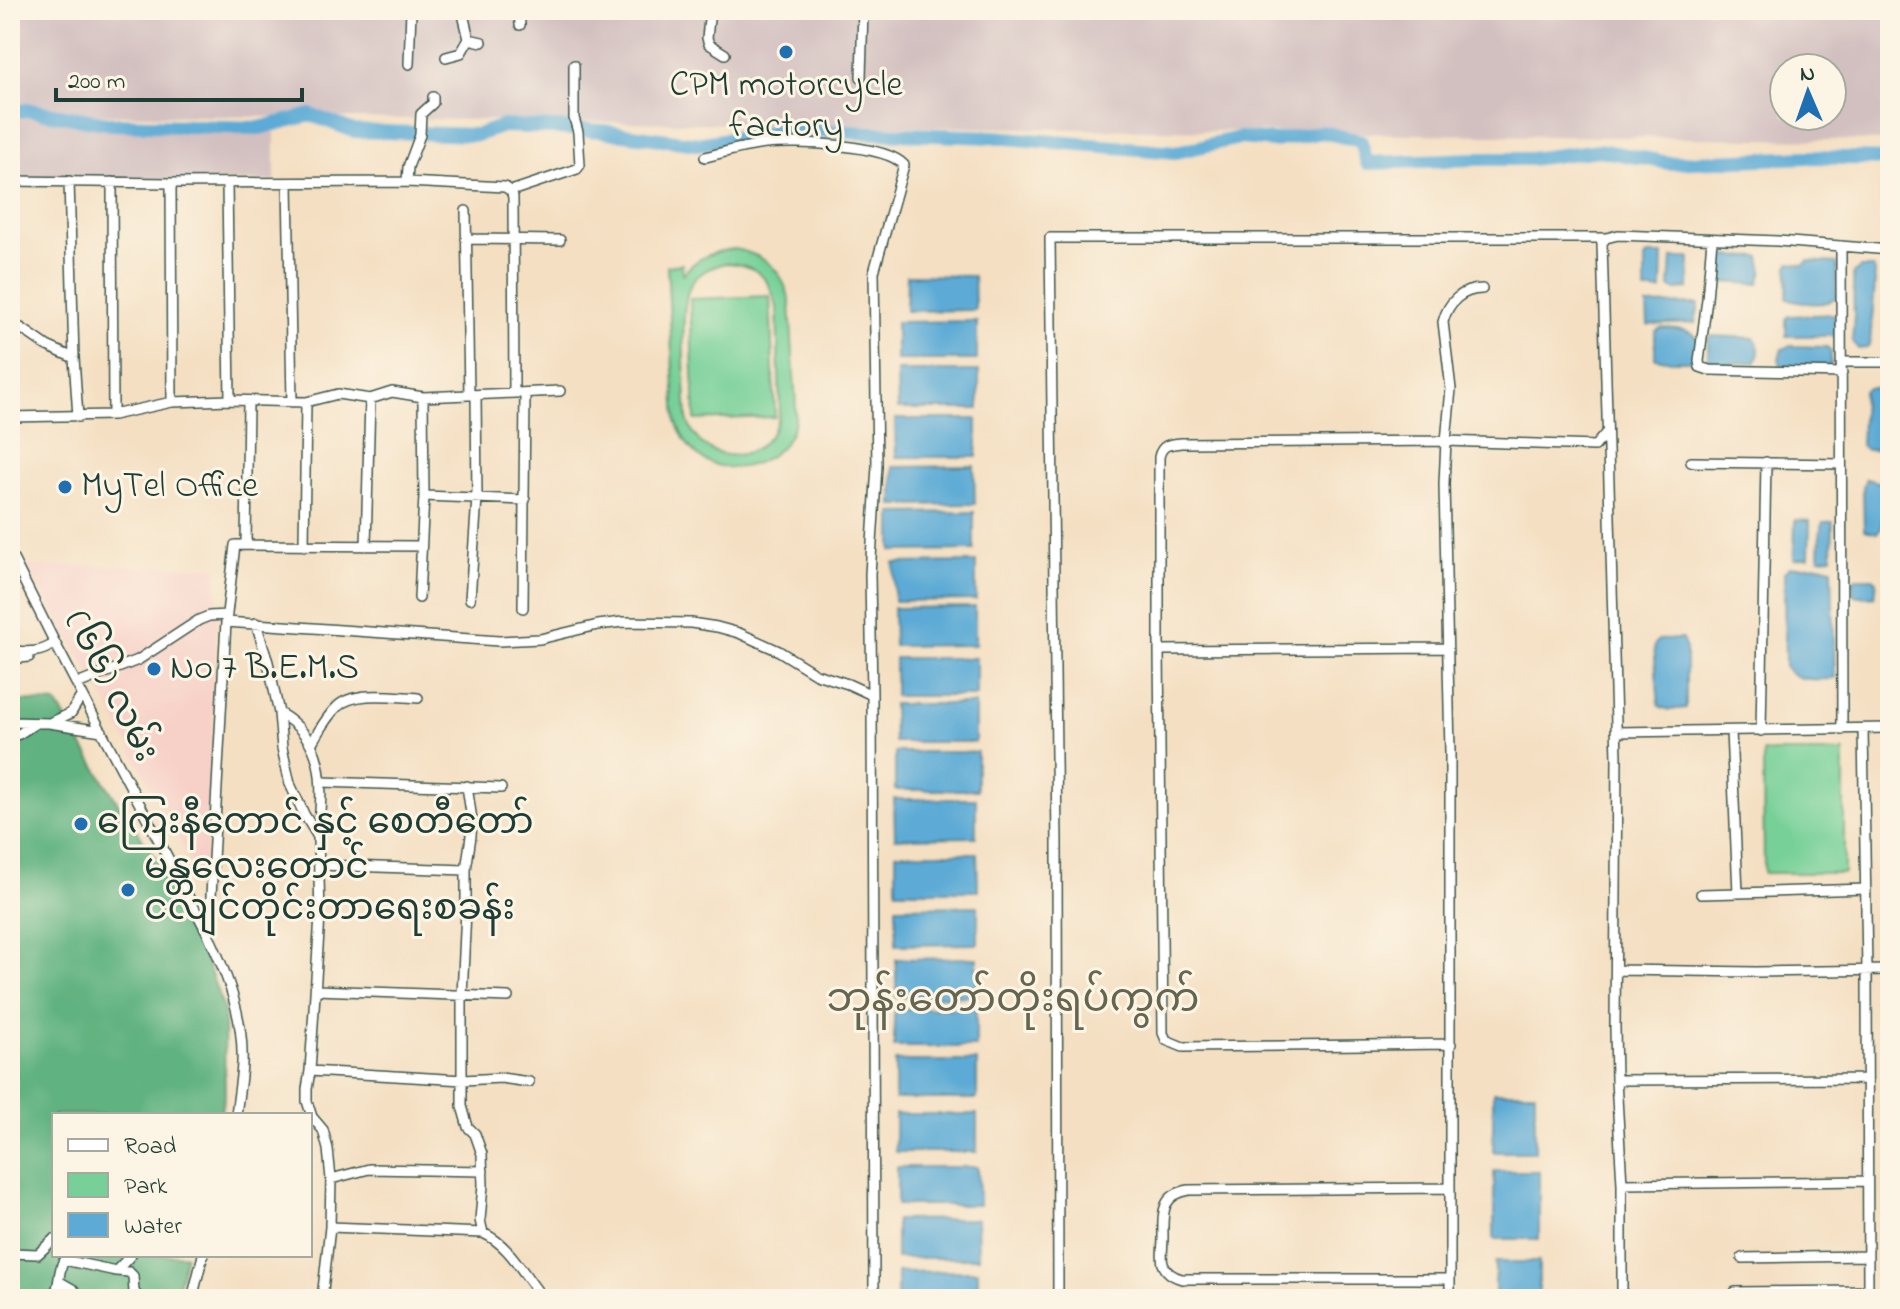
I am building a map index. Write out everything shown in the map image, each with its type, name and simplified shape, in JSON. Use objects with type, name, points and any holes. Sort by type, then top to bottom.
[{"type":"street","points":[[409,64],[411,10]]},
{"type":"street","points":[[446,57],[461,53],[469,39],[462,10]]},
{"type":"street","points":[[519,10],[520,25]]},
{"type":"street","points":[[710,10],[709,44],[725,54]]},
{"type":"street","points":[[861,77],[863,10]]},
{"type":"street","points":[[469,39],[482,42]]},
{"type":"street","points":[[10,181],[407,182],[500,186],[511,191],[574,170],[580,165],[574,118],[574,65]]},
{"type":"street","points":[[407,182],[408,167],[420,135],[421,117],[433,103],[433,97]]},
{"type":"street","points":[[705,157],[752,146],[827,144],[879,153],[904,165],[874,272],[877,466],[870,574],[874,1299]]},
{"type":"street","points":[[69,181],[78,417]]},
{"type":"street","points":[[112,182],[113,415]]},
{"type":"street","points":[[171,183],[172,402]]},
{"type":"street","points":[[227,183],[230,400]]},
{"type":"street","points":[[288,183],[292,402]]},
{"type":"street","points":[[511,191],[514,393]]},
{"type":"street","points":[[466,211],[477,498],[470,599]]},
{"type":"street","points":[[1058,1299],[1057,843],[1050,238],[1606,238],[1618,235],[1890,250]]},
{"type":"street","points":[[1606,238],[1602,243],[1616,732],[1616,1080],[1622,1184],[1622,1299]]},
{"type":"street","points":[[466,239],[560,240]]},
{"type":"street","points":[[1712,239],[1700,367],[1703,370],[1722,371],[1842,373]]},
{"type":"street","points":[[1841,246],[1842,730]]},
{"type":"street","points":[[1450,1299],[1450,751],[1444,484],[1451,389],[1443,322],[1446,311],[1459,296],[1471,289],[1482,289]]},
{"type":"street","points":[[10,325],[74,358]]},
{"type":"street","points":[[1842,362],[1890,362]]},
{"type":"street","points":[[10,417],[113,415],[172,402],[306,402],[338,394],[370,399],[392,392],[423,397],[560,391]]},
{"type":"street","points":[[523,608],[525,393]]},
{"type":"street","points":[[419,598],[424,496],[423,397]]},
{"type":"street","points":[[366,546],[370,399]]},
{"type":"street","points":[[246,545],[248,402]]},
{"type":"street","points":[[304,546],[306,402]]},
{"type":"street","points":[[1451,1044],[1183,1047],[1166,1040],[1163,1033],[1159,457],[1166,445],[1181,443],[1446,441],[1595,446],[1607,432]]},
{"type":"street","points":[[1691,462],[1841,464]]},
{"type":"street","points":[[1761,731],[1766,462]]},
{"type":"street","points":[[424,496],[525,500]]},
{"type":"street","points":[[209,936],[226,618],[235,545],[421,546]]},
{"type":"street","name":"(၆၆) လမ်း","points":[[10,553],[229,979],[240,1027],[242,1066],[236,1113]]},
{"type":"street","points":[[77,684],[138,660],[209,616],[256,623],[499,641],[540,639],[623,622],[691,623],[739,633],[779,651],[816,674],[872,695]]},
{"type":"street","points":[[256,623],[279,713],[290,784],[294,797],[318,837]]},
{"type":"street","points":[[10,659],[34,655],[55,643]]},
{"type":"street","points":[[1159,650],[1447,648]]},
{"type":"street","points":[[10,651],[35,653]]},
{"type":"street","points":[[49,723],[71,713],[82,695]]},
{"type":"street","points":[[311,744],[339,704],[359,696],[418,698]]},
{"type":"street","points":[[279,713],[293,721],[311,744],[322,782],[318,837],[320,916],[307,1089],[311,1113]]},
{"type":"street","points":[[10,722],[49,723],[102,731]]},
{"type":"street","points":[[10,737],[36,723]]},
{"type":"street","points":[[1616,732],[1890,728]]},
{"type":"street","points":[[1735,1292],[1868,1295],[1863,729]]},
{"type":"street","points":[[1731,731],[1738,893]]},
{"type":"street","points":[[322,782],[501,788]]},
{"type":"street","points":[[467,786],[472,820],[466,870],[462,1106],[468,1127],[475,1134],[482,1154],[480,1220],[483,1233]]},
{"type":"street","points":[[319,865],[466,870]]},
{"type":"street","points":[[1701,894],[1866,889]]},
{"type":"street","points":[[1617,970],[1890,970]]},
{"type":"street","points":[[316,990],[508,997]]},
{"type":"street","points":[[310,1071],[463,1080],[501,1078],[529,1082]]},
{"type":"street","points":[[1616,1080],[1866,1079]]},
{"type":"street","points":[[312,1117],[323,1130],[331,1179],[330,1227],[322,1299]]},
{"type":"street","points":[[331,1179],[369,1169],[483,1171]]},
{"type":"street","points":[[1622,1184],[1867,1181]]},
{"type":"street","points":[[1450,1188],[1178,1192],[1171,1197],[1164,1210],[1163,1264],[1172,1276],[1182,1279],[1450,1279]]},
{"type":"street","points":[[330,1227],[483,1233],[498,1241],[514,1257],[544,1299]]},
{"type":"street","points":[[10,1253],[38,1254],[52,1241]]},
{"type":"street","points":[[1742,1258],[1867,1256]]},
{"type":"street","points":[[116,1271],[129,1257]]},
{"type":"street","points":[[192,1299],[202,1257]]},
{"type":"street","points":[[43,1299],[56,1292],[60,1282],[59,1269],[64,1260],[129,1272],[133,1276],[134,1292],[141,1299]]},
{"type":"street","points":[[60,1282],[74,1290],[74,1299]]},
{"type":"shaded area","points":[[10,10],[1890,10],[1890,141],[10,113]]},
{"type":"shaded area","points":[[10,116],[275,132],[275,181],[10,181]]},
{"type":"shaded area","points":[[26,566],[216,567],[217,616],[205,888],[92,676]]},
{"type":"green space","points":[[735,249],[756,256],[772,266],[787,290],[796,404],[795,420],[782,446],[757,463],[743,467],[714,464],[700,457],[686,441],[676,422],[667,266],[682,264],[683,274],[700,259]],"holes":[[[737,264],[760,274],[770,288],[777,307],[780,410],[774,429],[764,442],[751,451],[736,455],[721,454],[707,447],[695,436],[687,419],[684,313],[686,297],[693,281],[715,266]]]},
{"type":"green space","points":[[770,296],[775,417],[695,420],[690,299]]},
{"type":"green space","points":[[10,700],[56,703],[163,869],[199,941],[224,1010],[225,1094],[220,1113],[52,1113],[52,1257],[186,1257],[175,1299],[10,1299]]},
{"type":"green space","points":[[1763,752],[1844,752],[1844,873],[1764,873]]},
{"type":"water","points":[[1648,255],[1663,255],[1660,291],[1645,291],[1645,259]]},
{"type":"water","points":[[1723,256],[1760,257],[1763,271],[1759,284],[1721,282],[1719,265]]},
{"type":"water","points":[[1672,258],[1690,258],[1689,289],[1674,290],[1670,287]]},
{"type":"water","points":[[1808,261],[1837,263],[1836,297],[1813,304],[1787,298],[1788,266],[1790,263],[1804,265]]},
{"type":"water","points":[[1860,268],[1874,268],[1875,284],[1870,343],[1867,348],[1858,349],[1852,341],[1853,274]]},
{"type":"water","points":[[907,275],[974,276],[975,310],[906,311]]},
{"type":"water","points":[[1699,304],[1695,323],[1648,325],[1647,305]]},
{"type":"water","points":[[1833,314],[1836,319],[1834,336],[1786,336],[1786,319],[1789,316]]},
{"type":"water","points":[[977,321],[977,360],[896,360],[896,322]]},
{"type":"water","points":[[1661,328],[1686,331],[1698,338],[1696,353],[1690,361],[1655,358],[1655,331]]},
{"type":"water","points":[[1711,336],[1754,338],[1759,350],[1757,359],[1755,362],[1714,364],[1708,357],[1708,339]]},
{"type":"water","points":[[1791,346],[1827,347],[1831,351],[1829,368],[1781,366],[1779,358],[1782,349]]},
{"type":"water","points":[[897,371],[979,371],[979,409],[898,409]]},
{"type":"water","points":[[1868,388],[1890,391],[1890,444],[1887,449],[1866,450],[1861,446],[1863,391]]},
{"type":"water","points":[[895,419],[977,419],[977,457],[896,457]]},
{"type":"water","points":[[974,466],[975,504],[893,505],[893,467]]},
{"type":"water","points":[[1866,479],[1890,485],[1881,529],[1877,533],[1864,530],[1863,487]]},
{"type":"water","points":[[974,512],[974,550],[892,551],[892,513]]},
{"type":"water","points":[[1795,520],[1810,521],[1809,557],[1794,559]]},
{"type":"water","points":[[1823,522],[1833,522],[1832,557],[1819,558],[1820,533]]},
{"type":"water","points":[[976,562],[976,600],[894,601],[894,563]]},
{"type":"water","points":[[1820,565],[1832,568],[1834,679],[1801,678],[1785,667],[1784,572],[1790,567]]},
{"type":"water","points":[[1856,578],[1873,578],[1877,581],[1875,596],[1853,595],[1853,581]]},
{"type":"water","points":[[975,607],[975,645],[894,646],[893,608]]},
{"type":"water","points":[[1682,639],[1686,649],[1686,708],[1669,710],[1659,706],[1654,646],[1658,640]]},
{"type":"water","points":[[895,658],[976,658],[976,696],[895,696]]},
{"type":"water","points":[[893,704],[975,704],[975,742],[894,742]]},
{"type":"water","points":[[895,752],[977,752],[977,790],[895,790]]},
{"type":"water","points":[[894,799],[976,799],[976,837],[895,838]]},
{"type":"water","points":[[896,853],[977,853],[978,891],[896,891]]},
{"type":"water","points":[[978,906],[978,944],[896,945],[896,907]]},
{"type":"water","points":[[977,958],[977,996],[896,997],[896,959]]},
{"type":"water","points":[[976,1008],[976,1047],[894,1047],[894,1009]]},
{"type":"water","points":[[895,1061],[977,1061],[977,1099],[895,1099]]},
{"type":"water","points":[[1493,1092],[1535,1092],[1535,1152],[1493,1152]]},
{"type":"water","points":[[895,1114],[977,1114],[977,1152],[895,1152]]},
{"type":"water","points":[[897,1167],[978,1167],[979,1205],[897,1205]]},
{"type":"water","points":[[1494,1171],[1539,1171],[1539,1239],[1494,1239]]},
{"type":"water","points":[[977,1219],[978,1258],[896,1258],[896,1220]]},
{"type":"water","points":[[1495,1262],[1539,1262],[1539,1299],[1495,1299]]},
{"type":"water","points":[[978,1271],[978,1299],[897,1299],[897,1272]]},
{"type":"waterway","points":[[10,111],[29,110],[112,124],[259,128],[311,115],[354,131],[477,135],[503,126],[557,128],[697,144],[784,130],[994,137],[1176,152],[1239,138],[1274,141],[1322,132],[1361,141],[1367,163],[1530,159],[1599,150],[1669,163],[1807,157],[1890,159]]},
{"type":"place","name":"CPM motorcycle factory","points":[[786,52]]},
{"type":"place","name":"MyTel Office","points":[[65,487]]},
{"type":"place","name":"No 7 B.E.M.S","points":[[154,669]]},
{"type":"place","name":"ကြေးနီတောင် နှင့် စေတီတော်","points":[[81,824]]},
{"type":"place","name":"မန္တလေးတောင် ငလျင်တိုင်းတာရေးစခန်း","points":[[128,890]]},
{"type":"district","name":"ဘုန်းတော်တိုးရပ်ကွက်","points":[[1013,1001]]}]
